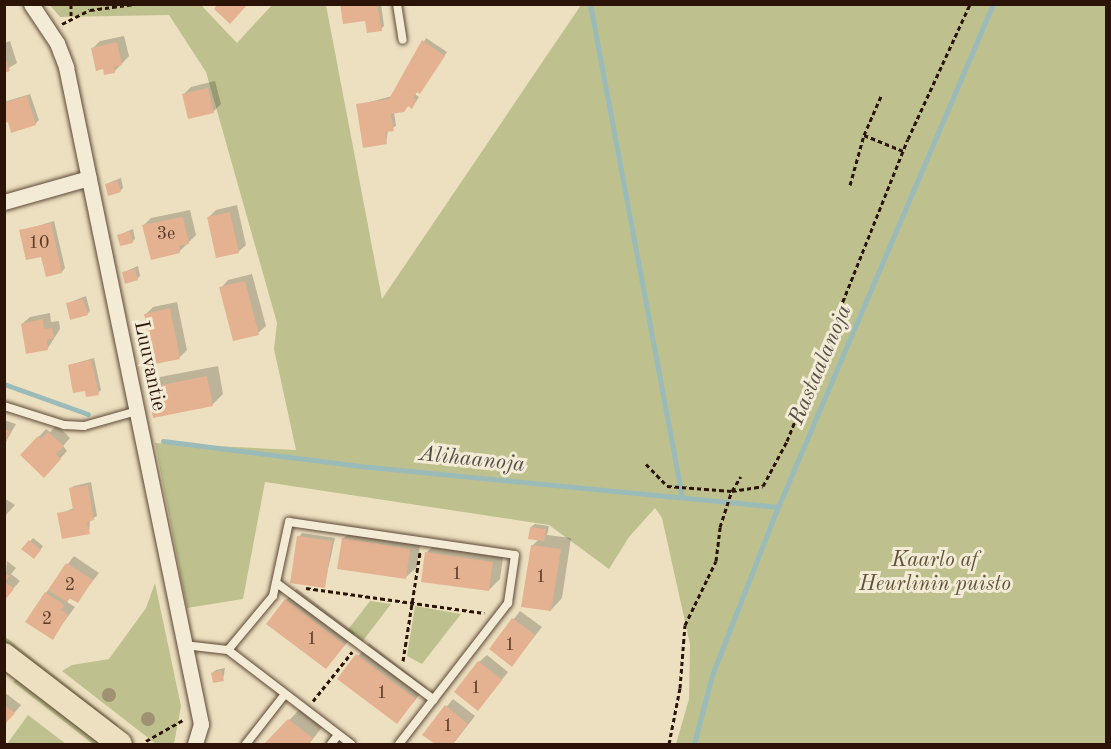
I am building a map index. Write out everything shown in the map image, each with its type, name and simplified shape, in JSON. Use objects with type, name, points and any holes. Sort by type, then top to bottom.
[{"type":"main road","points":[[4,655],[120,744]]},
{"type":"street","name":"Luuvantie","points":[[31,4],[50,31],[66,66],[201,724],[195,744]]},
{"type":"street","points":[[4,202],[89,178]]},
{"type":"lane","points":[[397,4],[403,39]]},
{"type":"lane","points":[[4,406],[64,425],[84,426],[137,411]]},
{"type":"lane","points":[[228,650],[273,596],[278,584],[289,522],[515,555],[508,603],[399,744]]},
{"type":"lane","points":[[278,584],[434,700]]},
{"type":"lane","points":[[184,645],[228,650],[351,744]]},
{"type":"lane","points":[[246,744],[285,694]]},
{"type":"lane","points":[[331,744],[338,735]]},
{"type":"path","points":[[71,4],[71,19]]},
{"type":"path","points":[[50,31],[90,10],[135,4]]},
{"type":"path","points":[[646,464],[668,486],[732,492],[764,486],[787,441],[903,151],[970,4]]},
{"type":"path","points":[[850,185],[864,135],[881,96]]},
{"type":"path","points":[[864,135],[903,151]]},
{"type":"path","points":[[669,744],[680,688],[685,625],[716,561],[720,527],[727,514],[732,492],[741,476]]},
{"type":"path","points":[[401,675],[422,541]]},
{"type":"path","points":[[297,598],[306,588],[498,615]]},
{"type":"path","points":[[306,710],[359,644]]},
{"type":"path","points":[[146,741],[178,726],[188,713]]},
{"type":"path","points":[[137,744],[142,738],[150,744]]},
{"type":"green space","name":"Kaarlo af Heurlinin puisto","points":[[50,5],[201,5],[237,43],[272,5],[326,5],[382,299],[581,5],[1106,5],[1106,744],[676,744],[689,699],[690,644],[662,518],[655,508],[629,537],[609,569],[549,525],[265,482],[243,599],[187,608],[155,443],[296,450],[274,349],[277,323],[206,72],[169,15],[60,17]]},
{"type":"green space","points":[[155,583],[181,706],[174,744],[156,744],[62,671],[72,665],[109,659],[146,608]]},
{"type":"green space","points":[[370,601],[391,604],[362,642],[347,631]]},
{"type":"green space","points":[[415,606],[461,614],[422,664],[407,656]]},
{"type":"green space","points":[[4,636],[118,725],[116,727],[5,643]]},
{"type":"green space","points":[[17,678],[101,744],[93,744],[13,682]]},
{"type":"green space","points":[[28,715],[66,744],[7,744]]},
{"type":"building","points":[[218,4],[248,4],[230,24],[214,9]]},
{"type":"building","points":[[340,4],[377,4],[382,31],[367,33],[365,21],[343,24]]},
{"type":"building","points":[[422,40],[445,56],[420,94],[417,92],[413,98],[417,100],[412,109],[408,106],[404,112],[391,114],[394,131],[385,132],[387,144],[363,148],[356,104],[389,99]]},
{"type":"building","points":[[117,42],[122,65],[114,67],[115,73],[104,75],[103,69],[96,71],[91,48]]},
{"type":"building","points":[[4,55],[10,71],[4,73]]},
{"type":"building","points":[[208,88],[214,113],[188,119],[182,94]]},
{"type":"building","points":[[27,96],[36,125],[11,133],[8,122],[4,123],[4,103]]},
{"type":"building","points":[[118,181],[121,192],[108,196],[105,184]]},
{"type":"building","points":[[230,212],[239,253],[216,258],[207,217]]},
{"type":"building","points":[[183,217],[189,244],[179,246],[180,253],[151,260],[142,225]]},
{"type":"building","points":[[51,223],[62,273],[46,277],[41,257],[26,260],[19,230]]},
{"type":"building","points":[[130,231],[133,243],[120,246],[117,235]]},
{"type":"building","points":[[135,269],[138,280],[125,284],[122,272]]},
{"type":"building","points":[[245,281],[259,335],[233,341],[219,287]]},
{"type":"building","points":[[83,299],[88,315],[70,320],[66,303]]},
{"type":"building","points":[[170,308],[180,359],[155,364],[144,314]]},
{"type":"building","points":[[43,319],[44,329],[52,328],[54,338],[47,340],[48,350],[26,354],[21,324]]},
{"type":"building","points":[[91,360],[99,395],[86,397],[85,391],[73,393],[68,365]]},
{"type":"building","points":[[207,376],[213,406],[153,418],[147,388]]},
{"type":"building","points":[[4,429],[10,431],[5,445],[4,445]]},
{"type":"building","points":[[48,432],[64,446],[56,454],[61,459],[44,478],[20,455],[38,436],[41,439]]},
{"type":"building","points":[[88,485],[94,520],[87,522],[90,534],[62,539],[57,513],[73,510],[69,488]]},
{"type":"building","points":[[530,527],[546,529],[544,541],[528,539]]},
{"type":"building","points":[[297,536],[332,541],[325,588],[290,583]]},
{"type":"building","points":[[342,538],[410,549],[406,579],[337,569]]},
{"type":"building","points":[[29,540],[41,550],[34,559],[21,549]]},
{"type":"building","points":[[531,545],[561,549],[551,611],[521,607]]},
{"type":"building","points":[[425,552],[493,562],[489,591],[421,582]]},
{"type":"building","points":[[66,563],[93,580],[78,603],[69,598],[67,602],[48,590]]},
{"type":"building","points":[[4,572],[10,576],[5,582],[14,589],[4,601]]},
{"type":"building","points":[[45,592],[64,605],[61,610],[68,615],[53,640],[25,622]]},
{"type":"building","points":[[285,599],[345,645],[326,669],[266,624]]},
{"type":"building","points":[[512,618],[535,635],[512,667],[489,649]]},
{"type":"building","points":[[356,654],[416,699],[397,724],[337,679]]},
{"type":"building","points":[[478,661],[502,680],[478,711],[454,692]]},
{"type":"building","points":[[221,670],[224,681],[213,683],[211,673]]},
{"type":"building","points":[[4,705],[15,713],[4,725]]},
{"type":"building","points":[[445,705],[468,724],[453,744],[435,744],[422,735]]},
{"type":"building","points":[[288,719],[313,738],[308,744],[264,744]]},
{"type":"waterway","points":[[590,4],[682,497]]},
{"type":"waterway","name":"Rastaalanoja","points":[[694,744],[712,675],[778,507],[993,4]]},
{"type":"waterway","name":"Alihaanoja","points":[[4,384],[88,414]]},
{"type":"waterway","name":"Alihaanoja","points":[[163,441],[370,467],[778,507]]}]
